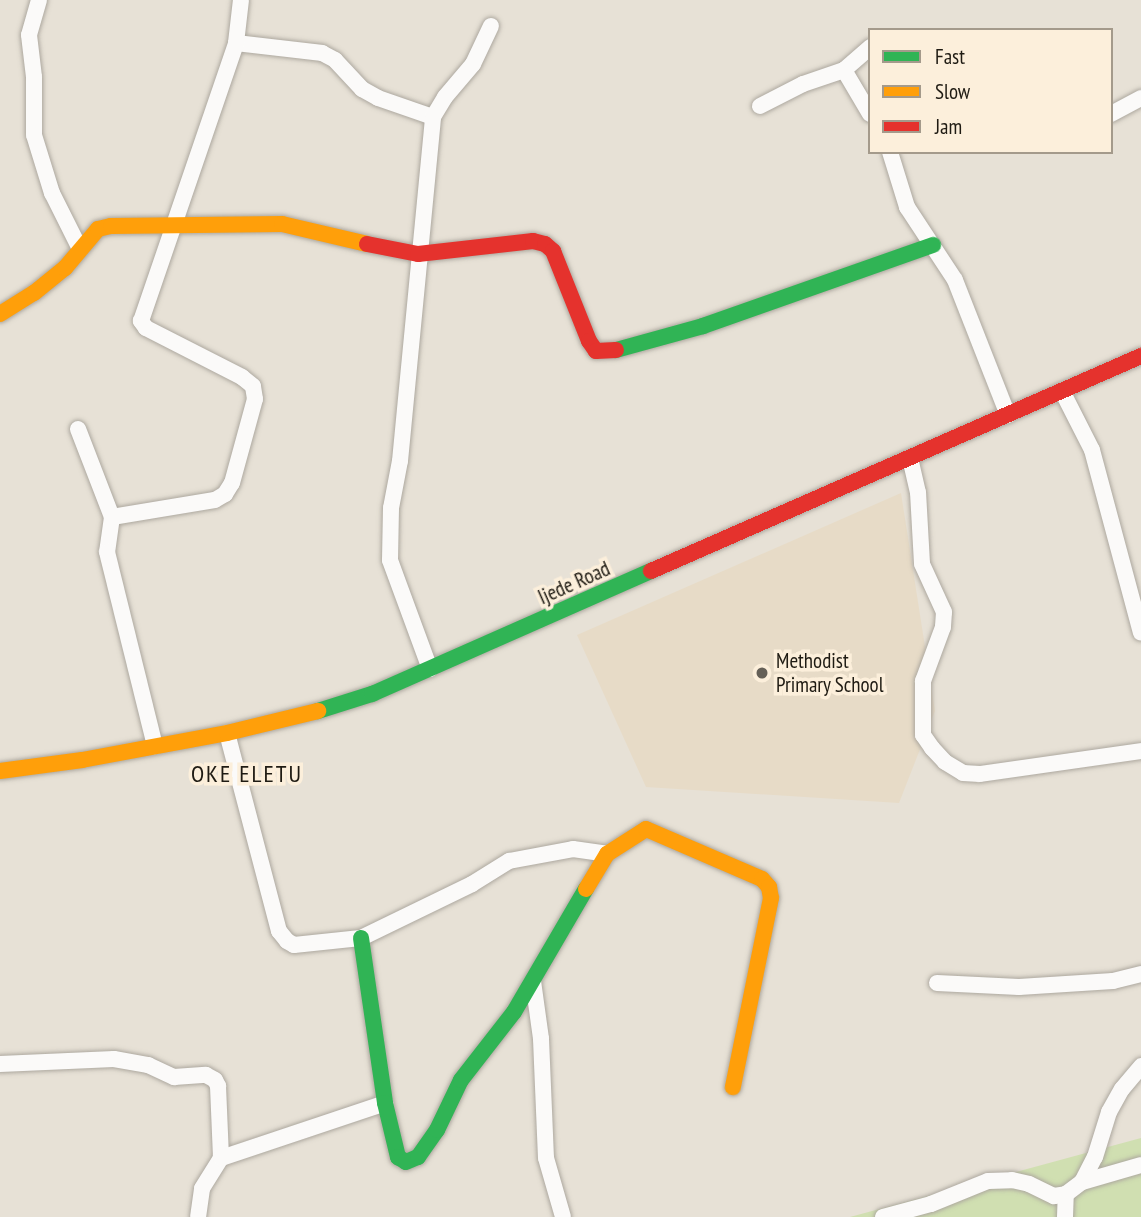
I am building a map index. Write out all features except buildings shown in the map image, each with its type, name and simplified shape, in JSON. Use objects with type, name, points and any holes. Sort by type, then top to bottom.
[{"type":"street","points":[[39,0],[29,34],[34,77],[36,142],[52,193],[80,249]]},
{"type":"street","points":[[112,517],[215,500],[225,494],[232,483],[255,399],[253,386],[242,377],[146,328],[141,321],[236,43],[241,0]]},
{"type":"street","points":[[430,669],[397,585],[388,539],[400,461],[433,117],[444,97],[473,64],[491,26]]},
{"type":"street","points":[[236,43],[322,53],[335,60],[362,89],[378,98],[433,117]]},
{"type":"street","points":[[760,106],[803,85],[845,70],[868,49]]},
{"type":"street","points":[[845,70],[868,110]]},
{"type":"street","points":[[1113,113],[1141,99]]},
{"type":"street","points":[[891,154],[907,207],[954,280],[1007,415]]},
{"type":"street","points":[[0,314],[65,268],[98,229],[176,224],[300,226],[357,243],[409,250],[418,254],[533,241],[545,244],[553,251],[589,341],[596,351],[607,352],[703,326],[933,245]]},
{"type":"street","name":"Ijede Road","points":[[0,771],[227,733],[297,717],[372,694],[1141,356]]},
{"type":"street","points":[[1062,391],[1092,450],[1141,633]]},
{"type":"street","points":[[78,429],[112,517],[107,552],[155,747]]},
{"type":"street","points":[[910,458],[919,492],[922,564],[944,612],[943,627],[923,681],[923,735],[932,748],[945,762],[963,773],[980,774],[1141,751]]},
{"type":"street","points":[[227,733],[279,931],[286,942],[294,944],[361,938],[472,884],[509,861],[573,849],[607,854]]},
{"type":"street","points":[[361,938],[385,1103],[398,1157],[406,1163],[418,1157],[437,1130],[461,1080],[533,981],[607,854],[646,829],[762,878],[769,887],[771,898],[733,1087]]},
{"type":"street","points":[[937,983],[1019,986],[1113,981],[1141,974]]},
{"type":"street","points":[[533,981],[541,1039],[546,1158],[563,1217]]},
{"type":"street","points":[[0,1064],[114,1059],[148,1065],[174,1077],[206,1075],[218,1086],[221,1158],[202,1189],[198,1217]]},
{"type":"street","points":[[1082,1182],[1095,1157],[1109,1112],[1122,1089],[1141,1066]]},
{"type":"street","points":[[221,1158],[385,1103]]},
{"type":"street","points":[[1060,1195],[1082,1182],[1141,1165]]},
{"type":"street","points":[[883,1217],[931,1204],[988,1181],[1029,1184],[1060,1195]]},
{"type":"street","points":[[1060,1195],[1065,1215]]},
{"type":"shaded area","name":"Methodist Primary School","points":[[901,493],[935,711],[899,803],[646,787],[577,635]]},
{"type":"green space","points":[[1141,1138],[1141,1217],[850,1217]]},
{"type":"traffic: fast","points":[[616,350],[703,326],[933,245]]},
{"type":"traffic: fast","points":[[318,711],[372,694],[651,571]]},
{"type":"traffic: fast","points":[[361,938],[385,1103],[398,1157],[406,1162],[418,1157],[437,1130],[461,1080],[514,1012],[586,889]]},
{"type":"traffic: slow","points":[[0,314],[34,293],[65,268],[98,229],[111,226],[282,224],[367,244]]},
{"type":"traffic: slow","points":[[0,771],[82,760],[227,733],[318,711]]},
{"type":"traffic: slow","points":[[586,889],[607,854],[646,829],[762,879],[769,887],[771,898],[733,1087]]},
{"type":"traffic: jam","points":[[367,244],[418,254],[533,241],[545,244],[553,251],[589,341],[596,351],[616,350]]},
{"type":"traffic: jam","points":[[651,571],[1141,356]]},
{"type":"place","name":"Methodist Primary School","points":[[762,673]]},
{"type":"district","name":"OKE ELETU","points":[[247,774]]}]
